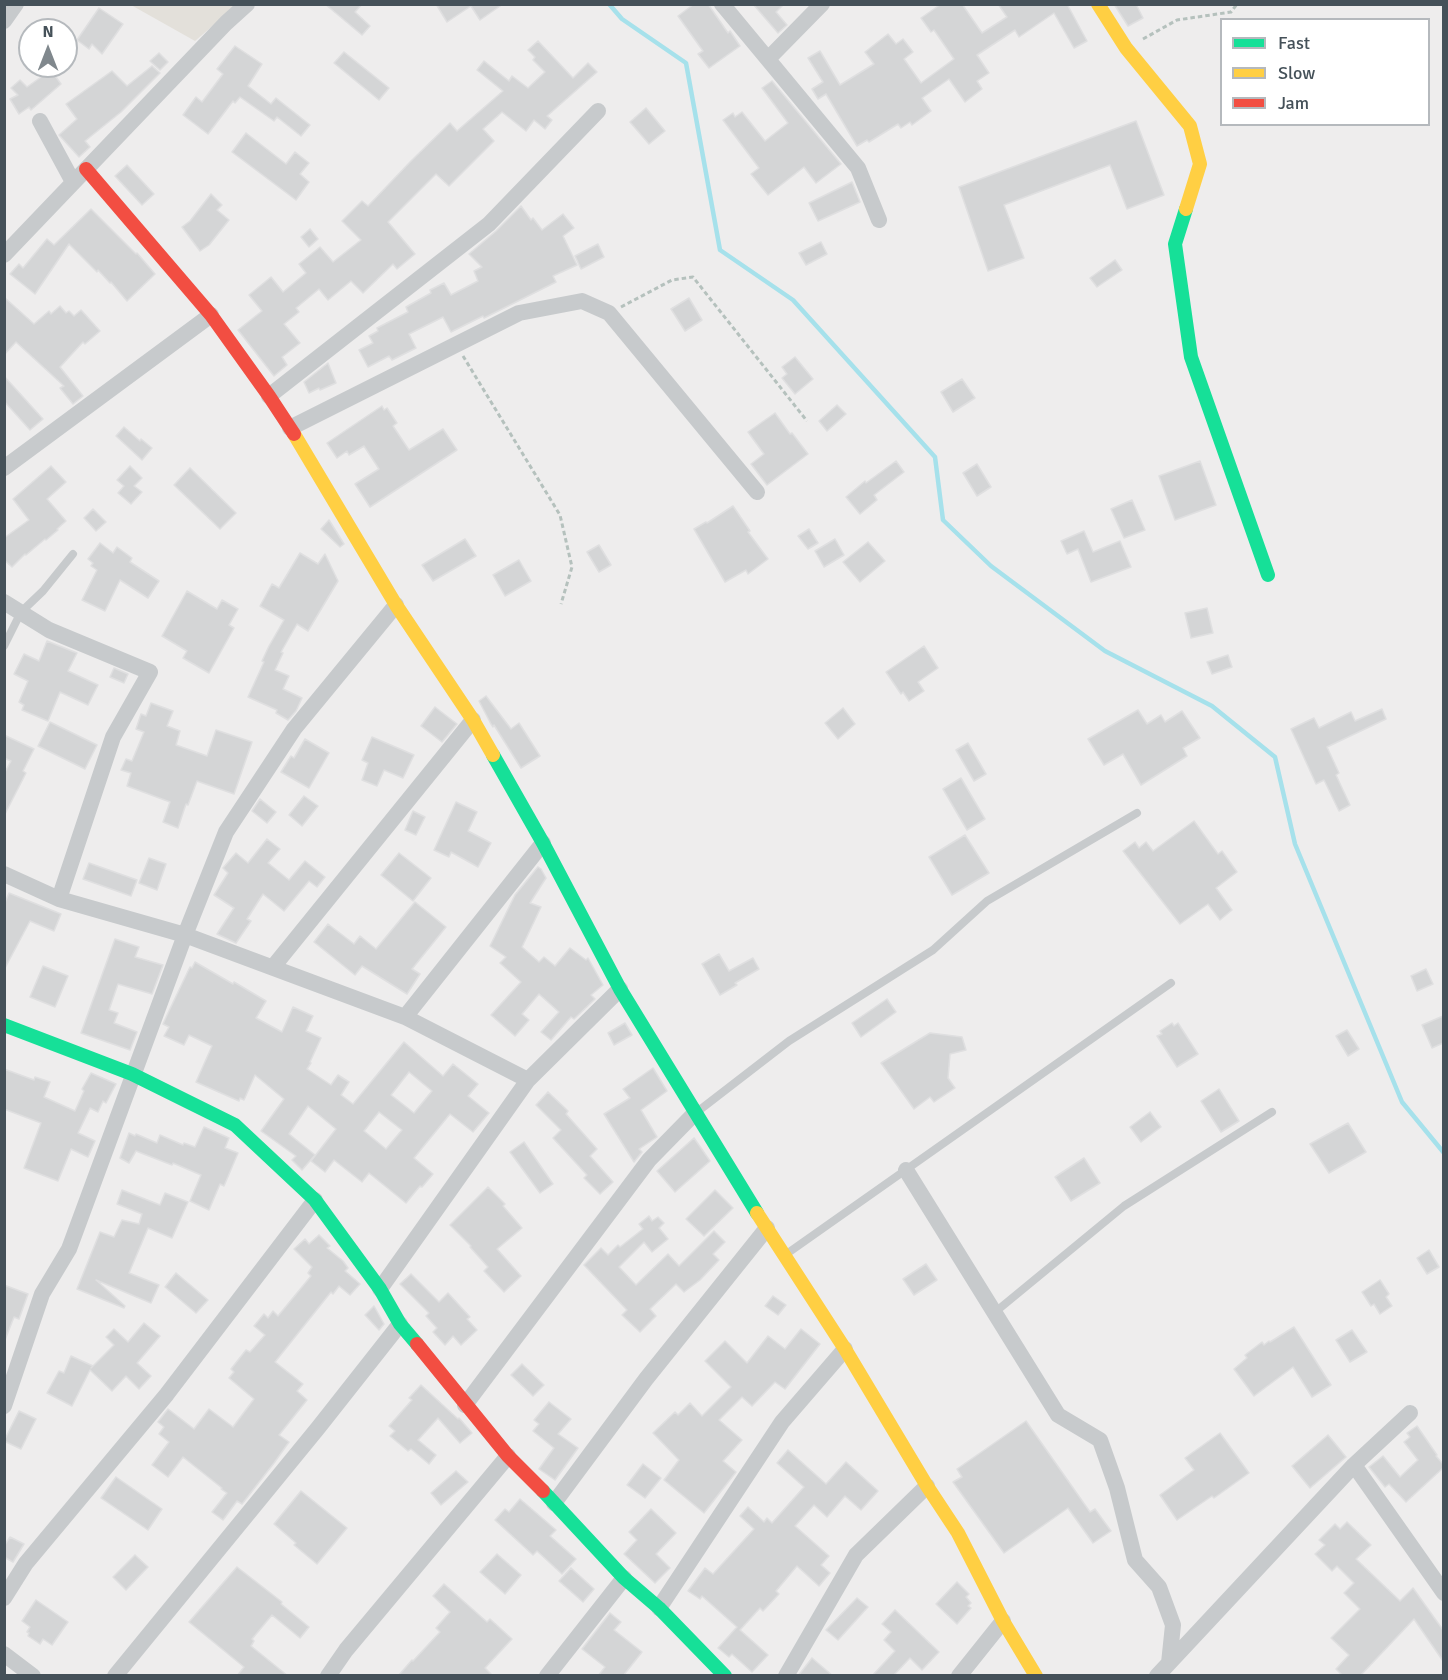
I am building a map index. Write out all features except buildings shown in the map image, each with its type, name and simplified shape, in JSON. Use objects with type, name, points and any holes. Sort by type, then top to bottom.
[{"type":"street","points":[[4,21],[16,4]]},
{"type":"street","points":[[4,255],[226,23],[247,4]]},
{"type":"street","points":[[722,4],[858,168],[879,220]]},
{"type":"street","points":[[768,58],[822,4]]},
{"type":"street","points":[[1098,4],[1126,48],[1190,126],[1200,164],[1175,244],[1191,357],[1268,575]]},
{"type":"street","points":[[269,396],[489,224],[598,111]]},
{"type":"street","points":[[40,121],[73,182]]},
{"type":"street","points":[[86,169],[211,315],[290,428],[396,605],[473,720],[543,843],[620,988],[958,1533],[1036,1676]]},
{"type":"street","points":[[290,428],[519,313],[582,301],[609,313],[758,492]]},
{"type":"street","points":[[4,468],[211,315]]},
{"type":"street","points":[[4,602],[49,630],[150,672],[113,737],[59,899]]},
{"type":"street","points":[[4,1406],[42,1294],[69,1249],[132,1074],[226,832],[294,729],[396,605]]},
{"type":"street","points":[[273,966],[473,720]]},
{"type":"street","points":[[405,1017],[543,843]]},
{"type":"street","points":[[4,874],[59,899],[185,935],[405,1017],[528,1080]]},
{"type":"street","points":[[380,1289],[528,1080],[620,988]]},
{"type":"street","points":[[4,1025],[132,1074],[235,1125],[315,1200],[380,1289],[400,1324],[508,1456],[624,1578],[658,1608],[725,1676]]},
{"type":"street","points":[[465,1405],[649,1160],[696,1112]]},
{"type":"street","points":[[906,1170],[1058,1415],[1100,1440],[1117,1488],[1136,1560],[1159,1587],[1173,1625],[1169,1663]]},
{"type":"street","points":[[4,1598],[26,1563],[167,1394],[315,1200]]},
{"type":"street","points":[[555,1503],[646,1379],[767,1228]]},
{"type":"street","points":[[115,1676],[400,1324]]},
{"type":"street","points":[[658,1608],[782,1422],[845,1349]]},
{"type":"street","points":[[1157,1676],[1354,1465],[1410,1413]]},
{"type":"street","points":[[328,1676],[346,1650],[508,1456]]},
{"type":"street","points":[[1354,1465],[1443,1593]]},
{"type":"street","points":[[786,1676],[856,1555],[927,1486]]},
{"type":"street","points":[[547,1676],[624,1578]]},
{"type":"street","points":[[959,1676],[1004,1621]]},
{"type":"street","points":[[4,1654],[33,1676]]},
{"type":"lane","points":[[4,646],[21,612],[43,591],[74,554]]},
{"type":"lane","points":[[696,1112],[789,1041],[933,950],[987,901],[1137,813]]},
{"type":"lane","points":[[785,1255],[1171,983]]},
{"type":"lane","points":[[994,1313],[1124,1206],[1272,1112]]},
{"type":"path","points":[[1126,48],[1177,20],[1230,12],[1237,4]]},
{"type":"path","points":[[609,313],[672,280],[693,277],[807,421]]},
{"type":"path","points":[[456,345],[560,515],[572,567],[561,604]]},
{"type":"shaded area","points":[[131,5],[237,5],[195,41]]},
{"type":"waterway","points":[[609,4],[622,19],[686,63],[720,250],[793,300],[935,457],[943,520],[991,566],[1105,651],[1212,706],[1275,757],[1295,844],[1402,1102],[1444,1153]]},
{"type":"traffic: fast","points":[[1186,209],[1175,244],[1191,357],[1268,575]]},
{"type":"traffic: fast","points":[[493,755],[543,843],[620,989],[757,1213]]},
{"type":"traffic: fast","points":[[4,1025],[132,1074],[235,1125],[315,1200],[380,1289],[400,1324],[417,1344]]},
{"type":"traffic: fast","points":[[543,1491],[624,1578],[659,1608],[725,1676]]},
{"type":"traffic: slow","points":[[1098,4],[1126,48],[1190,126],[1200,164],[1186,209]]},
{"type":"traffic: slow","points":[[294,434],[396,605],[473,720],[493,755]]},
{"type":"traffic: slow","points":[[757,1213],[845,1349],[927,1486],[958,1533],[1003,1621],[1036,1676]]},
{"type":"traffic: jam","points":[[86,169],[211,315],[294,434]]},
{"type":"traffic: jam","points":[[417,1344],[508,1456],[543,1491]]}]
